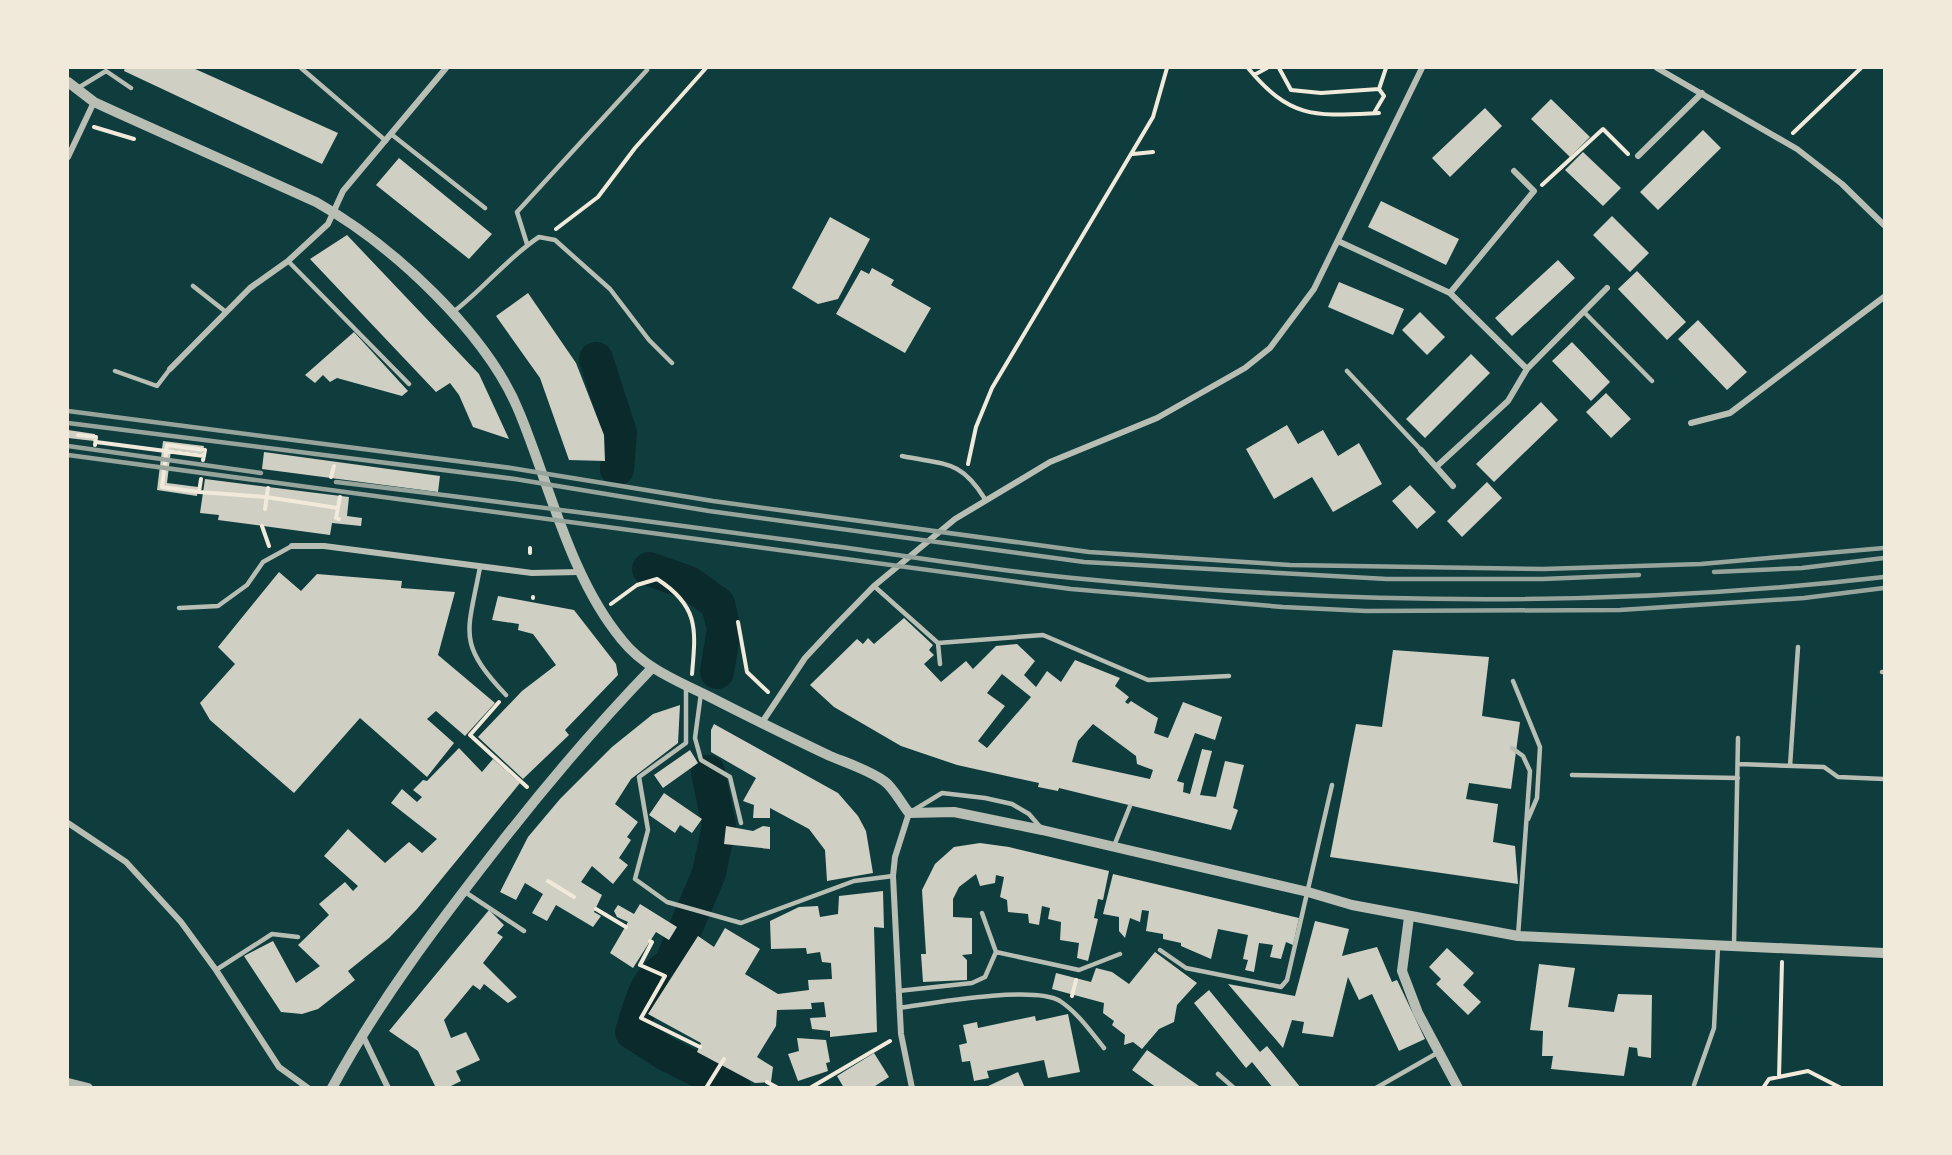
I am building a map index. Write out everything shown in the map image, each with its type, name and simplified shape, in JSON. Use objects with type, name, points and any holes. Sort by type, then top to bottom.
[{"type":"street","points":[[170,369],[250,288],[288,261],[328,224],[343,191],[446,68]]},
{"type":"street","points":[[761,724],[804,658],[874,586],[955,519],[1050,462],[1157,418],[1245,368],[1270,348],[1308,298],[1340,242],[1422,68]]},
{"type":"street","points":[[1657,68],[1784,141],[1842,183],[1884,225]]},
{"type":"street","points":[[68,82],[94,102],[279,184],[335,212],[387,250],[452,313],[498,372],[519,411],[579,572],[600,611],[622,642],[652,668],[761,724],[884,781],[909,813]]},
{"type":"street","points":[[1638,156],[1702,93]]},
{"type":"street","points":[[68,157],[94,102]]},
{"type":"street","points":[[1450,292],[1534,191],[1514,171]]},
{"type":"street","points":[[1340,242],[1450,292],[1527,369]]},
{"type":"street","points":[[1436,467],[1508,400],[1527,369],[1607,288]]},
{"type":"street","points":[[1691,423],[1730,413],[1884,297]]},
{"type":"street","points":[[1420,450],[1452,486]]},
{"type":"street","points":[[292,546],[324,546],[532,573],[579,572]]},
{"type":"street","points":[[332,1088],[362,1033],[391,988],[463,890],[537,796],[652,668]]},
{"type":"street","points":[[909,813],[954,812],[1114,846],[1308,892],[1352,905],[1518,936],[1783,950],[1884,952]]},
{"type":"street","points":[[909,813],[895,857],[893,876],[898,992],[902,1034],[912,1088]]},
{"type":"street","points":[[68,823],[126,862],[182,922],[279,1066],[308,1088]]},
{"type":"street","points":[[1409,917],[1402,971],[1419,1013],[1458,1088]]},
{"type":"street","points":[[362,1033],[388,1088]]},
{"type":"street","points":[[68,1083],[88,1088]]},
{"type":"lane","points":[[301,68],[386,141]]},
{"type":"lane","points":[[78,88],[108,69],[131,88]]},
{"type":"lane","points":[[527,244],[517,212],[647,70]]},
{"type":"lane","points":[[391,134],[485,208]]},
{"type":"lane","points":[[452,313],[476,295],[527,244],[538,237],[555,240],[610,289],[649,340],[672,363]]},
{"type":"lane","points":[[288,261],[410,384]]},
{"type":"lane","points":[[193,286],[226,312]]},
{"type":"lane","points":[[1584,312],[1652,381]]},
{"type":"lane","points":[[115,371],[157,386],[170,369]]},
{"type":"lane","points":[[1347,371],[1420,450]]},
{"type":"lane","points":[[902,456],[956,467],[966,473],[986,499]]},
{"type":"lane","points":[[179,608],[218,606],[247,585],[263,562],[292,546]]},
{"type":"lane","points":[[480,567],[468,627],[470,646],[481,669],[506,695]]},
{"type":"lane","points":[[874,586],[938,643],[940,664]]},
{"type":"lane","points":[[938,643],[1043,635],[1148,680],[1229,676]]},
{"type":"lane","points":[[1790,766],[1798,646]]},
{"type":"lane","points":[[1513,681],[1540,747],[1537,798],[1527,821]]},
{"type":"lane","points":[[688,686],[686,743],[639,777],[648,831],[635,879],[667,902],[741,923],[854,881],[893,876]]},
{"type":"lane","points":[[701,693],[695,738],[701,760],[730,777],[741,823]]},
{"type":"lane","points":[[1734,947],[1739,764],[1737,738]]},
{"type":"lane","points":[[1512,748],[1523,756],[1530,771],[1518,936]]},
{"type":"lane","points":[[1739,764],[1824,767],[1838,777],[1884,779]]},
{"type":"lane","points":[[1572,776],[1738,778]]},
{"type":"lane","points":[[1160,950],[1186,968],[1281,987],[1287,980],[1332,785]]},
{"type":"lane","points":[[909,813],[942,793],[985,798],[1012,804],[1029,814],[1042,830]]},
{"type":"lane","points":[[1114,846],[1131,806]]},
{"type":"lane","points":[[463,890],[524,930]]},
{"type":"lane","points":[[898,992],[972,983],[985,977],[996,952],[982,913]]},
{"type":"lane","points":[[216,970],[272,934],[298,937]]},
{"type":"lane","points":[[1694,1085],[1714,1028],[1718,946]]},
{"type":"lane","points":[[996,952],[1079,970],[1120,954]]},
{"type":"lane","points":[[900,1008],[971,999],[1046,995],[1059,1000],[1072,1011],[1104,1048]]},
{"type":"lane","points":[[1376,1088],[1439,1052]]},
{"type":"lane","points":[[1218,1074],[1234,1088]]},
{"type":"path","points":[[546,238],[598,197],[636,148],[706,68]]},
{"type":"path","points":[[966,473],[976,427],[992,388],[1153,117],[1167,68]]},
{"type":"path","points":[[1248,68],[1275,96],[1296,110],[1326,116],[1377,113],[1384,96],[1379,89]]},
{"type":"path","points":[[1254,75],[1267,68]]},
{"type":"path","points":[[1279,68],[1291,90],[1321,93],[1379,89]]},
{"type":"path","points":[[1379,89],[1386,68]]},
{"type":"path","points":[[1784,141],[1861,68]]},
{"type":"path","points":[[96,128],[134,138]]},
{"type":"path","points":[[1534,191],[1603,129],[1634,160],[1638,156]]},
{"type":"path","points":[[1132,154],[1153,152]]},
{"type":"path","points":[[78,435],[96,437],[95,444],[203,458],[204,450],[167,446],[163,476],[162,487],[266,497],[338,508]]},
{"type":"path","points":[[330,477],[334,466]]},
{"type":"path","points":[[199,492],[201,479]]},
{"type":"path","points":[[265,509],[268,488]]},
{"type":"path","points":[[339,519],[336,518],[340,497]]},
{"type":"path","points":[[262,526],[272,555]]},
{"type":"path","points":[[600,611],[637,585],[657,579],[677,592],[692,615],[695,641],[688,686]]},
{"type":"path","points":[[738,622],[747,672],[776,698]]},
{"type":"path","points":[[506,695],[470,735],[537,796]]},
{"type":"path","points":[[548,881],[574,897]]},
{"type":"path","points":[[596,909],[626,927]]},
{"type":"path","points":[[650,941],[652,942],[640,965],[665,976],[641,1018],[700,1047]]},
{"type":"path","points":[[1779,1077],[1783,950]]},
{"type":"path","points":[[1071,1002],[1079,970]]},
{"type":"path","points":[[810,1088],[902,1034]]},
{"type":"path","points":[[707,1087],[724,1059]]},
{"type":"path","points":[[1763,1088],[1769,1079],[1808,1071],[1841,1088]]},
{"type":"path","points":[[767,1082],[778,1088]]},
{"type":"building","points":[[125,68],[193,68],[338,133],[322,164],[124,71]]},
{"type":"building","points":[[1551,99],[1590,137],[1570,157],[1531,119]]},
{"type":"building","points":[[1485,108],[1502,126],[1450,177],[1432,158]]},
{"type":"building","points":[[1703,130],[1721,148],[1658,210],[1640,192]]},
{"type":"building","points":[[1583,152],[1621,188],[1603,206],[1565,170]]},
{"type":"building","points":[[399,158],[492,234],[469,259],[376,185]]},
{"type":"building","points":[[1381,201],[1459,239],[1446,265],[1368,227]]},
{"type":"building","points":[[1612,216],[1649,253],[1630,272],[1593,235]]},
{"type":"building","points":[[830,217],[870,239],[838,299],[818,304],[792,288]]},
{"type":"building","points":[[347,235],[479,374],[509,439],[473,427],[459,395],[450,383],[436,392],[310,259]]},
{"type":"building","points":[[1558,260],[1575,278],[1512,336],[1495,318]]},
{"type":"building","points":[[872,268],[894,280],[891,285],[931,308],[905,353],[836,314],[861,270],[869,274]]},
{"type":"building","points":[[1637,271],[1686,322],[1667,340],[1618,289]]},
{"type":"building","points":[[1339,282],[1404,309],[1393,335],[1328,307]]},
{"type":"building","points":[[528,293],[576,363],[604,435],[605,461],[569,460],[540,378],[496,316]]},
{"type":"building","points":[[1420,312],[1445,337],[1427,355],[1402,330]]},
{"type":"building","points":[[1698,320],[1747,372],[1727,390],[1678,339]]},
{"type":"building","points":[[354,332],[408,391],[402,396],[337,378],[330,382],[323,375],[315,383],[305,375]]},
{"type":"building","points":[[1572,342],[1610,382],[1591,401],[1552,361]]},
{"type":"building","points":[[1471,354],[1490,373],[1425,438],[1406,419]]},
{"type":"building","points":[[1606,393],[1631,419],[1611,438],[1586,412]]},
{"type":"building","points":[[1541,402],[1558,420],[1494,482],[1476,464]]},
{"type":"building","points":[[1287,425],[1298,444],[1323,430],[1338,456],[1359,443],[1382,484],[1333,512],[1312,477],[1274,499],[1246,449]]},
{"type":"building","points":[[68,430],[95,434],[94,441],[68,438]]},
{"type":"building","points":[[163,441],[204,446],[202,454],[171,450],[167,483],[198,487],[197,496],[157,490]]},
{"type":"building","points":[[264,452],[440,476],[438,492],[262,469]]},
{"type":"building","points":[[205,479],[349,497],[347,516],[362,518],[361,526],[332,523],[330,535],[218,520],[219,515],[200,513]]},
{"type":"building","points":[[1487,482],[1502,498],[1462,537],[1447,521]]},
{"type":"building","points":[[1410,485],[1436,512],[1417,529],[1392,501]]},
{"type":"building","points":[[279,572],[301,591],[317,574],[402,581],[401,588],[455,592],[438,655],[495,703],[465,736],[436,711],[427,719],[454,743],[427,777],[360,718],[294,793],[210,720],[200,703],[235,664],[218,647]]},
{"type":"building","points":[[498,596],[574,610],[616,664],[618,675],[565,730],[569,735],[523,779],[478,737],[522,691],[556,665],[533,634],[518,630],[519,624],[492,620]]},
{"type":"building","points":[[904,618],[933,645],[929,650],[934,655],[924,664],[941,682],[966,661],[973,669],[996,646],[1017,644],[1035,661],[1024,675],[1036,687],[1047,671],[1061,682],[1075,660],[1120,678],[1115,686],[1129,697],[1125,702],[1128,704],[1131,701],[1158,718],[1154,733],[1168,738],[1183,702],[1222,717],[1215,740],[1195,733],[1177,781],[1184,783],[1183,792],[1190,794],[1202,749],[1212,751],[1200,795],[1216,797],[1225,761],[1244,765],[1233,808],[1238,810],[1231,830],[1059,788],[1058,791],[1038,787],[1039,783],[957,765],[901,746],[834,707],[810,685],[857,639],[863,644],[868,638],[874,644]],"holes":[[[1002,674],[1031,697],[987,748],[978,741],[1005,706],[987,693]],[[1093,724],[1136,756],[1137,764],[1153,770],[1150,779],[1072,762],[1078,741]]]},
{"type":"building","points":[[1393,650],[1489,657],[1482,716],[1520,722],[1511,789],[1469,783],[1466,799],[1498,804],[1493,842],[1515,846],[1518,884],[1330,857],[1356,724],[1382,727]]},
{"type":"building","points":[[680,705],[678,743],[631,779],[615,804],[638,822],[627,837],[631,840],[619,858],[628,865],[613,884],[592,866],[581,882],[602,895],[594,912],[601,916],[593,927],[556,905],[547,921],[532,913],[543,894],[525,883],[516,900],[500,892],[528,837],[560,799],[612,747],[653,714]]},
{"type":"building","points":[[714,724],[838,793],[858,816],[866,831],[873,873],[827,881],[825,850],[809,829],[770,808],[770,818],[753,818],[754,805],[743,801],[756,778],[711,752],[711,730]]},
{"type":"building","points":[[459,748],[482,772],[493,759],[520,783],[417,909],[389,938],[348,971],[355,980],[318,1009],[302,1014],[281,1012],[244,956],[273,941],[296,983],[320,966],[298,945],[329,915],[319,904],[345,882],[353,891],[358,886],[324,856],[348,829],[385,863],[409,842],[422,853],[437,839],[391,803],[402,789],[417,802],[422,797],[413,790],[423,780],[427,781]]},
{"type":"building","points":[[690,750],[698,763],[663,788],[654,775]]},
{"type":"building","points":[[664,793],[702,819],[692,833],[680,825],[675,833],[649,815]]},
{"type":"building","points":[[726,826],[753,831],[763,826],[770,827],[770,849],[724,844]]},
{"type":"building","points":[[980,843],[1009,847],[1109,871],[1103,900],[1098,899],[1094,918],[1098,919],[1088,961],[1077,958],[1079,943],[1060,940],[1061,922],[1048,919],[1050,908],[1042,906],[1039,925],[1029,923],[1028,914],[1008,912],[1007,900],[1000,897],[1004,877],[996,875],[995,883],[980,886],[976,874],[959,887],[953,899],[953,917],[972,918],[972,954],[962,955],[967,960],[967,980],[923,982],[921,954],[926,954],[922,890],[935,864],[954,847]]},
{"type":"building","points":[[1113,874],[1299,918],[1293,945],[1286,942],[1281,959],[1270,957],[1273,945],[1259,943],[1254,972],[1245,970],[1248,960],[1243,959],[1248,935],[1218,929],[1211,959],[1181,946],[1181,943],[1163,939],[1163,934],[1146,931],[1149,911],[1142,910],[1140,922],[1130,918],[1125,938],[1119,931],[1119,917],[1103,914]]},
{"type":"building","points":[[883,891],[884,928],[874,927],[877,1032],[830,1037],[830,1031],[812,1029],[810,1018],[826,1017],[824,1002],[811,1003],[812,1009],[777,1010],[776,1026],[757,1057],[773,1067],[771,1082],[755,1083],[697,1052],[701,1043],[648,1014],[698,936],[714,947],[725,928],[760,949],[745,974],[778,994],[809,990],[808,980],[832,979],[831,963],[822,962],[820,952],[807,954],[806,948],[771,949],[770,921],[799,907],[818,906],[820,917],[838,914],[839,896]]},
{"type":"building","points":[[640,904],[677,927],[669,940],[656,932],[633,968],[610,953],[628,922],[617,917],[614,911],[618,905],[634,914]]},
{"type":"building","points":[[489,910],[504,925],[497,933],[503,937],[483,963],[517,997],[508,1003],[484,984],[480,990],[473,985],[444,1020],[451,1038],[466,1032],[480,1060],[456,1071],[461,1081],[447,1088],[436,1088],[418,1051],[389,1031]]},
{"type":"building","points":[[1315,921],[1349,929],[1342,956],[1377,947],[1392,982],[1397,980],[1425,1039],[1399,1051],[1372,994],[1359,1000],[1348,977],[1333,1037],[1302,1033],[1304,1022],[1292,1020],[1283,1048],[1228,984],[1295,996]]},
{"type":"building","points":[[1447,948],[1474,973],[1463,985],[1481,1002],[1468,1015],[1436,984],[1441,979],[1429,967]]},
{"type":"building","points":[[1155,952],[1197,983],[1177,1005],[1174,1022],[1159,1029],[1142,1049],[1133,1042],[1124,1045],[1125,1035],[1112,1025],[1114,1021],[1103,1013],[1104,1003],[1052,989],[1056,973],[1091,982],[1096,968],[1112,972],[1129,984]]},
{"type":"building","points":[[1539,964],[1575,968],[1568,1007],[1614,1012],[1618,994],[1652,995],[1651,1058],[1638,1056],[1637,1048],[1629,1047],[1624,1076],[1551,1069],[1553,1056],[1542,1056],[1543,1031],[1530,1030]]},
{"type":"building","points":[[1209,990],[1260,1052],[1267,1046],[1301,1088],[1273,1088],[1252,1062],[1246,1068],[1194,1003]]},
{"type":"building","points":[[1068,1014],[1080,1072],[1048,1078],[1044,1060],[987,1071],[989,1078],[974,1081],[970,1061],[962,1062],[959,1045],[967,1043],[963,1025],[977,1022],[978,1028],[1035,1016],[1036,1021]]},
{"type":"building","points":[[797,1038],[826,1040],[830,1062],[826,1063],[828,1071],[798,1081],[788,1054],[799,1051]]},
{"type":"building","points":[[1147,1050],[1202,1088],[1157,1088],[1132,1070]]},
{"type":"building","points":[[874,1053],[889,1077],[872,1088],[844,1088],[837,1076]]},
{"type":"building","points":[[1018,1072],[1025,1088],[984,1088]]},
{"type":"waterway","points":[[596,359],[620,433],[617,469]]},
{"type":"waterway","points":[[649,569],[689,583],[718,604],[724,629],[717,672]]},
{"type":"waterway","points":[[708,772],[719,826],[709,873],[670,966],[649,985],[632,1032],[666,1054],[734,1088]]},
{"type":"railway","points":[[68,411],[511,468],[713,501],[1089,552],[1290,565],[1543,569],[1701,564],[1884,548]]},
{"type":"railway","points":[[68,423],[515,479],[709,511],[1084,562],[1387,579],[1543,579],[1639,575]]},
{"type":"railway","points":[[68,446],[261,473]]},
{"type":"railway","points":[[68,455],[1071,589],[1283,607],[1366,611],[1620,610],[1804,598],[1884,588]]},
{"type":"railway","points":[[336,482],[596,514],[1018,572],[1276,594],[1377,598],[1580,598],[1682,594],[1884,577]]},
{"type":"railway","points":[[1714,572],[1802,568],[1884,558]]}]
